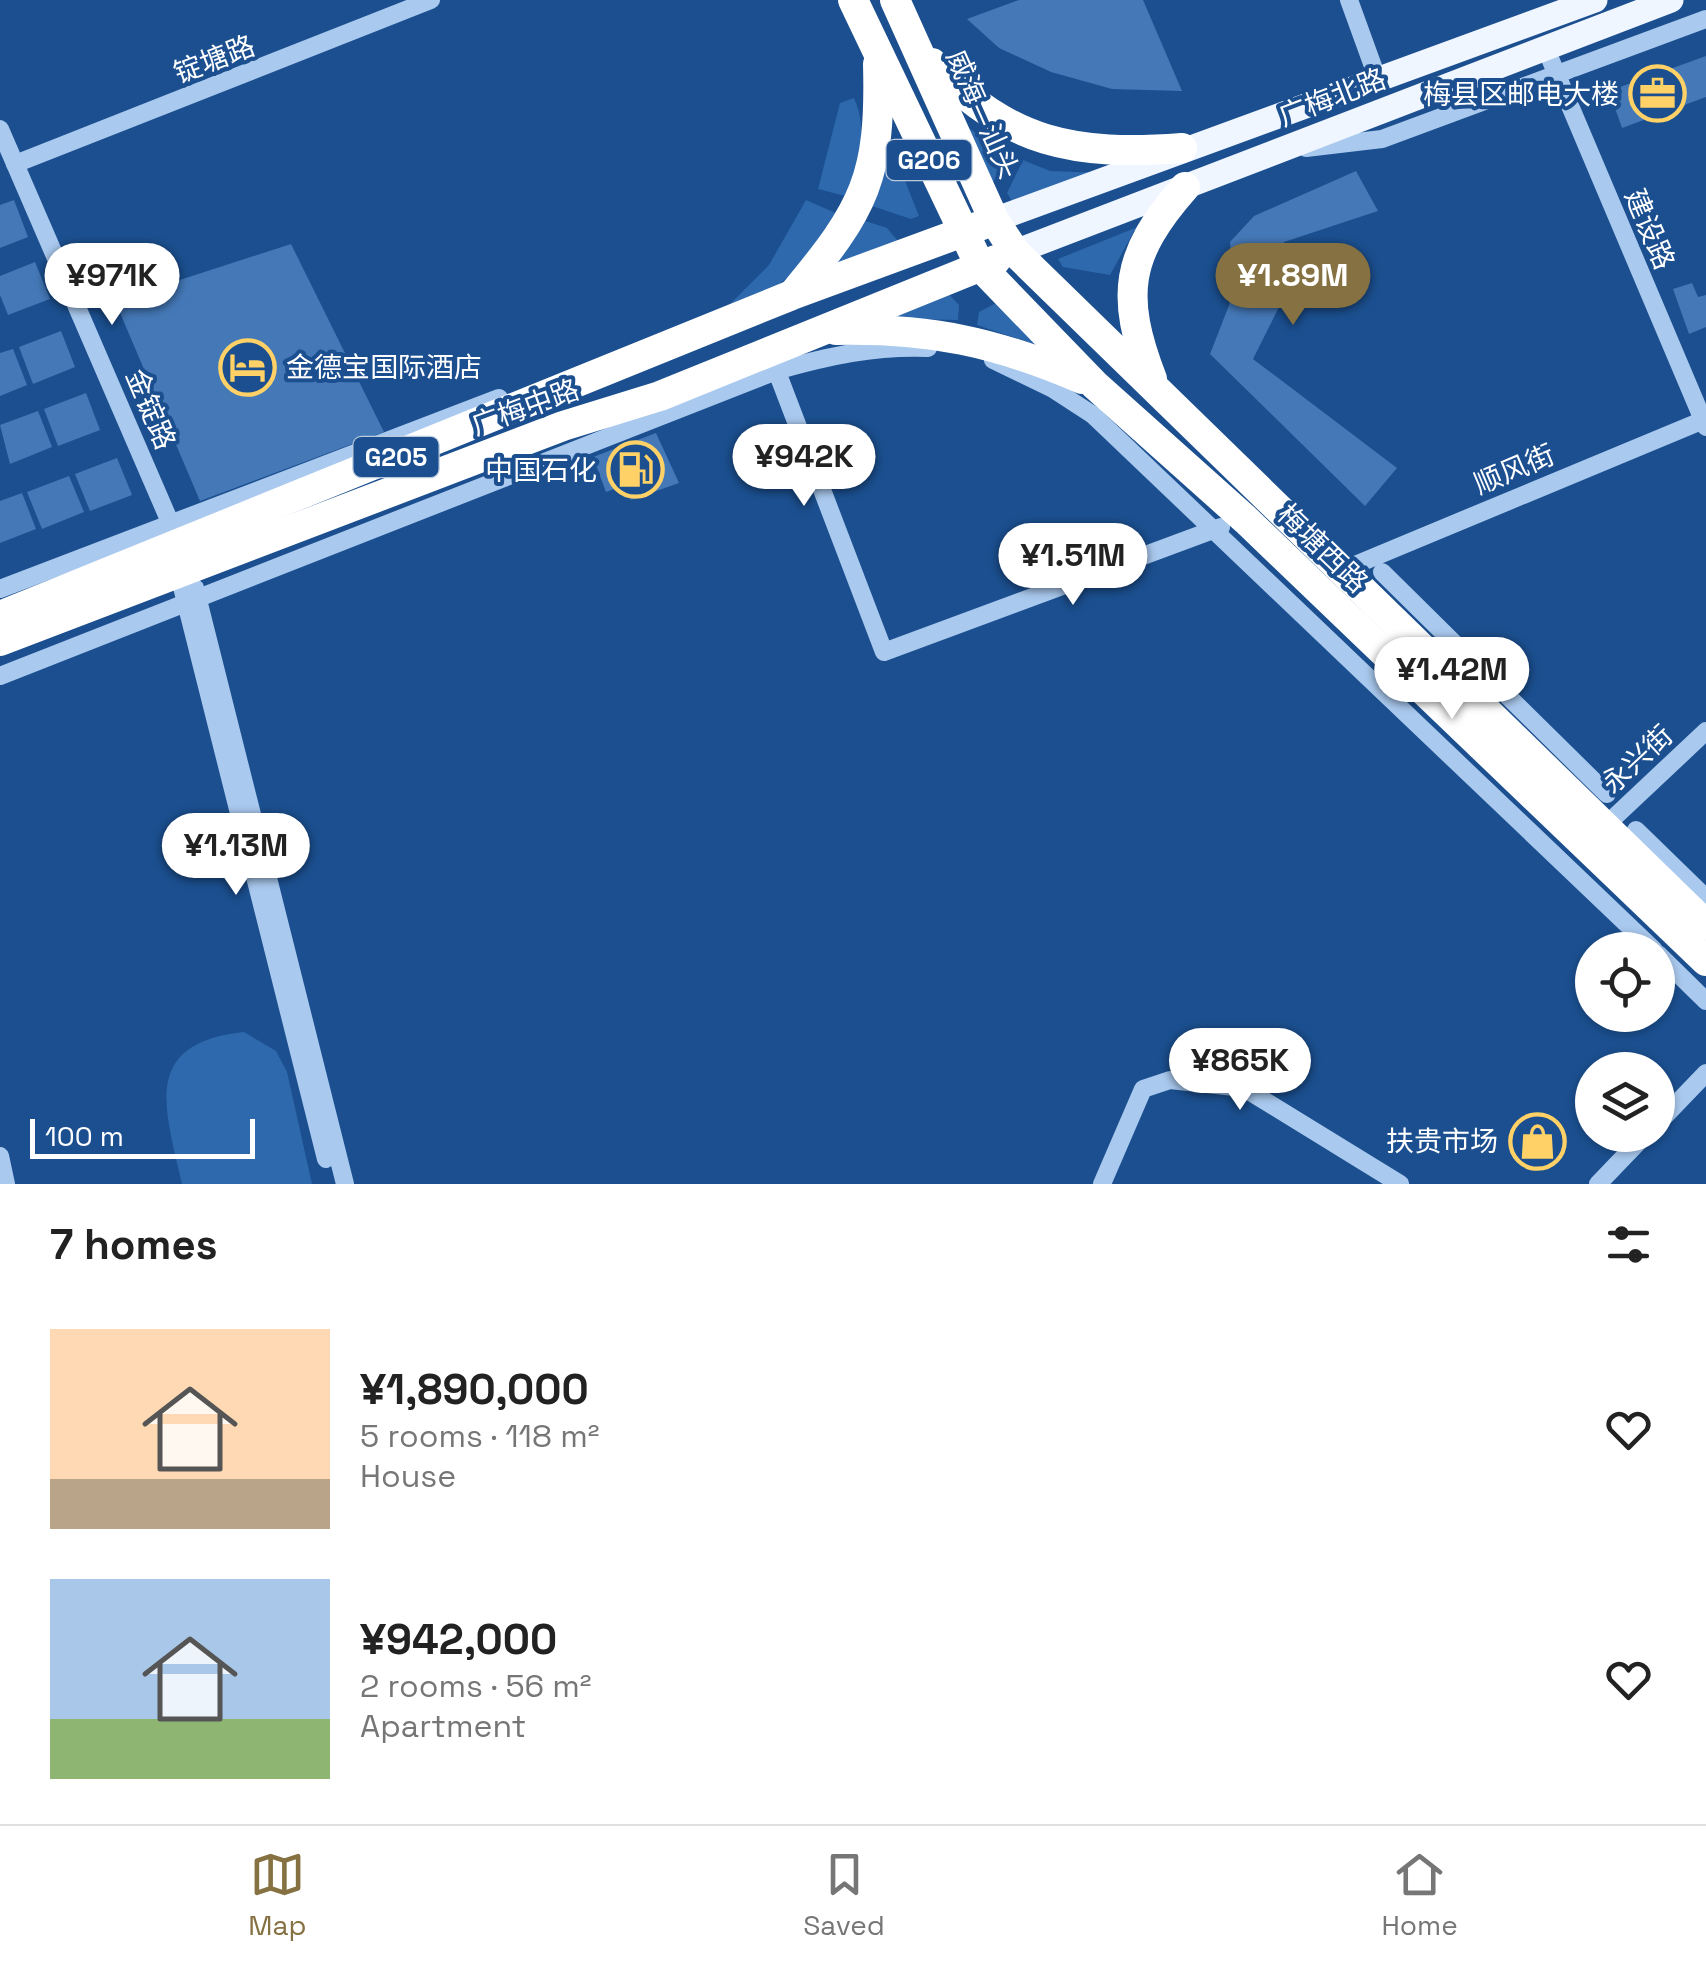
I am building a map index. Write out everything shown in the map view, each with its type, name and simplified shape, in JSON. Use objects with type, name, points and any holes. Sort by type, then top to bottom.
[{"type":"highway","name":"G206","points":[[852,0],[980,266]]},
{"type":"highway","name":"威海—汕头","points":[[895,0],[994,220],[1014,252]]},
{"type":"highway","points":[[919,49],[954,87],[990,116],[1030,136],[1077,149],[1125,152],[1182,148]]},
{"type":"highway","points":[[792,296],[846,228],[864,197],[878,133],[878,55]]},
{"type":"highway","points":[[1155,386],[1132,319],[1132,274],[1150,231],[1185,187]]},
{"type":"highway","name":"广梅中路","points":[[0,616],[183,567],[624,364],[994,220]]},
{"type":"highway","name":"广梅中路","points":[[0,641],[183,567],[563,426],[772,360],[813,331],[1014,252]]},
{"type":"highway","name":"梅塘西路","points":[[1014,252],[1343,570],[1621,828],[1706,925]]},
{"type":"highway","name":"梅塘西路","points":[[980,266],[1095,385],[1246,520],[1706,962]]},
{"type":"highway","points":[[859,270],[872,308]]},
{"type":"highway","points":[[813,331],[929,332],[996,344],[1095,385]]},
{"type":"main road","name":"广梅北路","points":[[994,220],[1594,0]]},
{"type":"main road","name":"广梅北路","points":[[1014,252],[1671,0]]},
{"type":"street","name":"锭塘路","points":[[15,164],[431,0]]},
{"type":"street","points":[[1349,0],[1378,80]]},
{"type":"street","points":[[1271,152],[1382,139],[1706,19]]},
{"type":"street","name":"建设路","points":[[1546,49],[1704,423]]},
{"type":"street","name":"金锭路","points":[[0,129],[183,567]]},
{"type":"street","points":[[1246,520],[1214,530],[884,652],[772,360],[883,346],[929,348],[998,362],[1093,415],[1214,530],[1635,932]]},
{"type":"street","name":"顺风街","points":[[1343,570],[1704,423]]},
{"type":"street","points":[[0,589],[183,567]]},
{"type":"street","points":[[0,676],[183,567]]},
{"type":"street","points":[[183,567],[332,1184]]},
{"type":"street","points":[[183,567],[345,1184]]},
{"type":"street","points":[[1382,572],[1607,794]]},
{"type":"street","name":"永兴街","points":[[1621,828],[1706,731]]},
{"type":"street","points":[[1621,828],[1706,898]]},
{"type":"street","points":[[1675,970],[1706,1000]]},
{"type":"street","points":[[1675,1104],[1706,1072]]},
{"type":"street","points":[[1102,1184],[1143,1088],[1170,1080],[1244,1088],[1400,1184]]},
{"type":"street","points":[[1598,1184],[1629,1152]]},
{"type":"street","points":[[0,1156],[6,1184]]},
{"type":"shaded area","points":[[854,98],[861,135],[849,197],[818,189],[840,103]]},
{"type":"shaded area","points":[[955,119],[1008,154],[990,188]]},
{"type":"shaded area","points":[[884,128],[919,216],[911,219],[866,204]]},
{"type":"shaded area","points":[[1023,160],[1050,171],[1104,173],[1015,206],[1007,193]]},
{"type":"shaded area","points":[[806,200],[838,214],[818,243],[778,285],[746,302],[730,304],[769,265]]},
{"type":"shaded area","points":[[859,219],[887,228],[903,247],[830,265]]},
{"type":"shaded area","points":[[1145,224],[1134,231],[1110,275],[1063,267],[1058,259]]},
{"type":"shaded area","points":[[946,291],[959,305],[958,320],[876,318]]},
{"type":"shaded area","points":[[996,303],[1046,348],[977,325],[979,312]]},
{"type":"shaded area","points":[[244,1032],[276,1051],[287,1072],[312,1184],[182,1184],[167,1106],[174,1065],[188,1050],[211,1039]]},
{"type":"building","points":[[1019,0],[1143,0],[1182,91],[1112,89],[1051,72],[999,48],[967,19]]},
{"type":"building","name":"梅县区邮电大楼","points":[[1706,56],[1706,97],[1622,128],[1609,91]]},
{"type":"building","points":[[1356,171],[1378,211],[1284,242],[1281,303],[1253,359],[1397,468],[1365,506],[1210,354],[1233,295],[1230,242],[1254,216]]},
{"type":"building","points":[[14,200],[28,237],[0,248],[0,205]]},
{"type":"building","name":"金德宝国际酒店","points":[[291,244],[384,432],[200,501],[115,301]]},
{"type":"building","points":[[35,262],[50,299],[8,315],[0,295],[0,276]]},
{"type":"building","points":[[1692,283],[1698,297],[1706,295],[1706,327],[1689,334],[1673,289]]},
{"type":"building","points":[[61,331],[75,367],[33,384],[19,347]]},
{"type":"building","points":[[13,349],[27,385],[0,396],[0,353]]},
{"type":"building","points":[[86,393],[100,430],[58,446],[44,409]]},
{"type":"building","points":[[38,411],[52,447],[10,464],[0,425]]},
{"type":"building","points":[[656,433],[679,483],[631,500],[626,488],[636,481],[606,492],[593,457]]},
{"type":"building","points":[[117,458],[132,495],[90,511],[75,474]]},
{"type":"building","points":[[69,476],[84,512],[42,529],[27,492]]},
{"type":"building","points":[[22,493],[36,529],[0,543],[0,501]]},
{"type":"place","name":"梅县区邮电大楼","points":[[1658,94]]},
{"type":"place","name":"金德宝国际酒店","points":[[247,367]]},
{"type":"place","name":"中国石化","points":[[636,470]]},
{"type":"place","name":"扶贵市场","points":[[1537,1141]]}]
